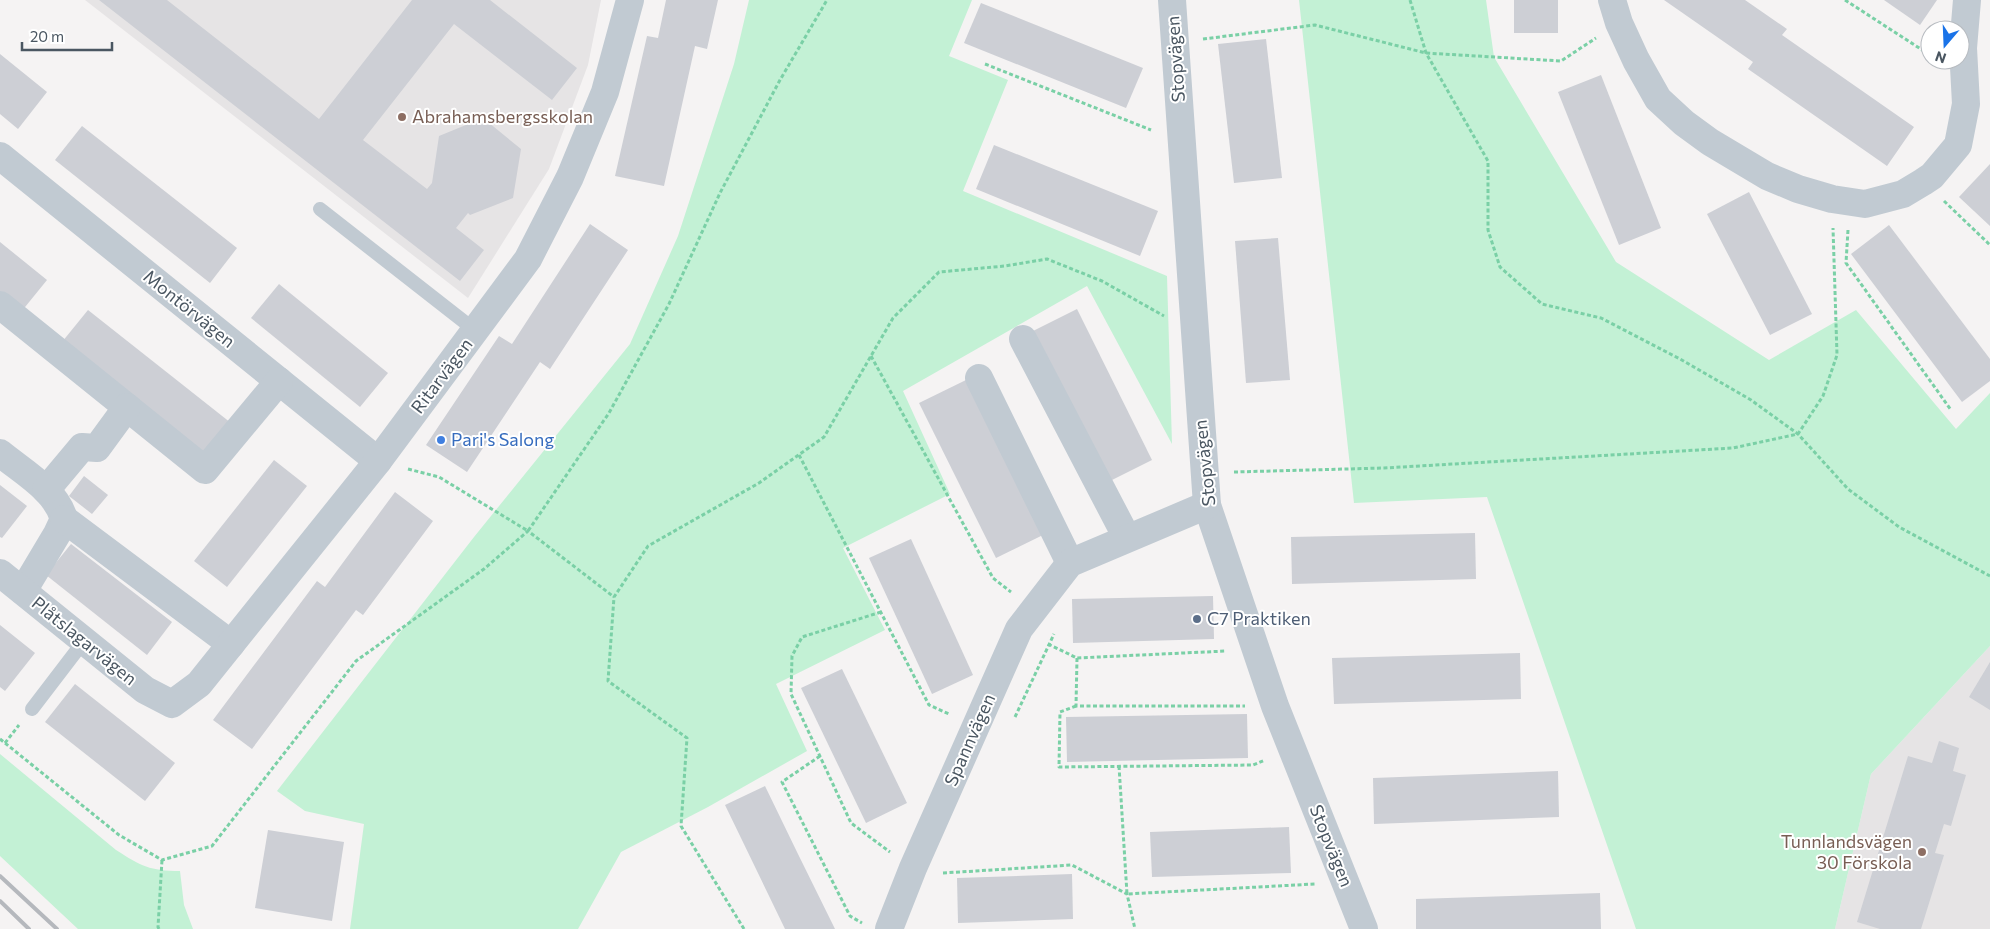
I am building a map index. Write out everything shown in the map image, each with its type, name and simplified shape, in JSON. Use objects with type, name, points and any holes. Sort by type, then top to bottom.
[{"type":"street","name":"Ritarvägen","points":[[172,704],[199,684],[232,644],[378,461],[528,259],[570,177],[605,92],[630,0]]},
{"type":"street","name":"Stopvägen","points":[[1172,0],[1207,505],[1275,706],[1364,929]]},
{"type":"street","points":[[1616,12],[1636,60],[1658,99],[1684,123],[1710,142],[1767,176],[1798,189],[1865,204],[1903,194],[1923,182],[1932,176],[1958,145],[1966,104],[1963,48],[1967,0]]},
{"type":"street","name":"Montörvägen","points":[[0,156],[378,461]]},
{"type":"street","points":[[5,316],[127,407],[205,470],[279,381]]},
{"type":"street","points":[[1023,340],[1127,538]]},
{"type":"street","points":[[979,378],[1070,563]]},
{"type":"street","points":[[46,490],[82,447],[97,448],[127,407]]},
{"type":"street","points":[[0,453],[46,490],[60,506],[64,519],[232,644]]},
{"type":"street","name":"Spannvägen","points":[[876,927],[913,868],[1027,618],[1070,563],[1207,505]]},
{"type":"street","points":[[23,591],[64,519]]},
{"type":"street","name":"Plåtslagarvägen","points":[[0,573],[145,690],[172,704]]},
{"type":"lane","points":[[320,210],[476,331]]},
{"type":"lane","points":[[32,709],[84,640]]},
{"type":"path","points":[[0,738],[118,835],[162,860],[212,846],[356,661],[484,569],[528,531],[609,413],[669,304],[720,194],[780,80],[827,0]]},
{"type":"path","points":[[1410,0],[1426,53],[1488,161],[1488,230],[1500,267],[1542,304],[1601,318],[1680,359],[1751,400],[1798,434],[1848,489],[1899,527],[1990,576]]},
{"type":"path","points":[[1845,0],[1920,49]]},
{"type":"path","points":[[1175,43],[1315,26],[1426,53],[1561,61],[1616,12]]},
{"type":"path","points":[[986,64],[1182,142]]},
{"type":"path","points":[[1923,182],[1990,245]]},
{"type":"path","points":[[1841,200],[1846,263],[1951,410]]},
{"type":"path","points":[[1204,473],[1384,468],[1733,448],[1798,434],[1823,396],[1837,355],[1841,200]]},
{"type":"path","points":[[744,929],[681,826],[687,738],[608,681],[614,597],[648,546],[760,483],[824,437],[892,318],[939,272],[1005,266],[1047,259],[1102,280],[1195,334]]},
{"type":"path","points":[[871,355],[992,578]]},
{"type":"path","points":[[799,455],[929,705]]},
{"type":"path","points":[[378,461],[439,477],[528,531],[614,597]]},
{"type":"path","points":[[881,612],[802,638],[792,656],[791,694],[851,823],[913,868]]},
{"type":"path","points":[[1027,618],[1049,644],[1077,658],[1256,650]]},
{"type":"path","points":[[1011,724],[1061,620],[1027,618]]},
{"type":"path","points":[[1076,706],[1077,658]]},
{"type":"path","points":[[1275,706],[1076,706],[1060,712],[1059,767],[1253,765],[1292,748]]},
{"type":"path","points":[[820,756],[782,782],[850,916],[876,927]]},
{"type":"path","points":[[1118,766],[1127,894],[1135,929]]},
{"type":"path","points":[[159,929],[162,860]]},
{"type":"path","points":[[944,864],[940,873],[1072,865],[1127,894],[1346,883]]},
{"type":"shaded area","name":"Abrahamsbergsskolan","points":[[85,0],[601,0],[588,65],[549,169],[468,298]]},
{"type":"shaded area","name":"Tunnlandsvägen 30 Förskola","points":[[1990,646],[1990,929],[1835,929],[1871,774]]},
{"type":"green space","points":[[749,0],[972,0],[949,56],[1008,80],[963,191],[1167,276],[1172,444],[1087,286],[903,391],[950,494],[843,548],[885,630],[776,684],[807,751],[708,807],[621,852],[578,929],[350,929],[364,824],[305,811],[277,791],[474,537],[630,344],[678,236],[734,64]]},
{"type":"green space","points":[[1299,0],[1486,0],[1494,57],[1616,262],[1769,360],[1856,310],[1956,429],[1990,393],[1990,646],[1871,774],[1835,929],[1636,929],[1487,497],[1354,503]]},
{"type":"green space","points":[[0,754],[116,850],[132,860],[153,869],[180,871],[184,905],[193,929],[78,929],[0,856]]},
{"type":"building","points":[[99,0],[167,0],[319,119],[412,0],[490,0],[577,68],[552,100],[454,24],[363,140],[427,189],[432,183],[439,136],[483,118],[521,149],[513,198],[470,215],[468,213],[456,228],[484,250],[460,281]]},
{"type":"building","points":[[666,0],[718,0],[707,49],[695,46],[664,186],[615,176],[647,36],[658,38]]},
{"type":"building","points":[[1514,0],[1558,0],[1558,33],[1514,33]]},
{"type":"building","points":[[1664,0],[1745,0],[1787,29],[1782,35],[1914,127],[1887,166],[1748,69],[1753,62]]},
{"type":"building","points":[[1884,0],[1937,0],[1923,20],[1920,20],[1920,25]]},
{"type":"building","points":[[981,3],[1143,68],[1126,108],[964,43]]},
{"type":"building","points":[[1266,39],[1282,178],[1234,183],[1218,44]]},
{"type":"building","points":[[0,54],[47,92],[18,129],[0,114]]},
{"type":"building","points":[[1601,75],[1661,228],[1619,245],[1558,92]]},
{"type":"building","points":[[82,126],[237,248],[210,283],[55,160]]},
{"type":"building","points":[[994,145],[1158,211],[1140,256],[976,189]]},
{"type":"building","points":[[1990,164],[1990,226],[1959,197]]},
{"type":"building","points":[[1749,192],[1812,314],[1770,335],[1707,214]]},
{"type":"building","points":[[590,224],[628,250],[550,369],[540,362],[467,472],[426,445],[499,336],[512,344]]},
{"type":"building","points":[[1889,225],[1990,359],[1990,381],[1962,402],[1851,254]]},
{"type":"building","points":[[1278,238],[1290,380],[1246,383],[1235,241]]},
{"type":"building","points":[[0,242],[47,280],[21,312],[0,294]]},
{"type":"building","points":[[279,284],[388,373],[360,407],[251,318]]},
{"type":"building","points":[[1077,309],[1152,460],[1106,483],[1031,332]]},
{"type":"building","points":[[88,310],[231,423],[205,455],[62,342]]},
{"type":"building","points":[[966,380],[1043,535],[996,558],[919,403]]},
{"type":"building","points":[[274,460],[307,486],[227,587],[194,561]]},
{"type":"building","points":[[84,476],[108,495],[92,514],[69,496]]},
{"type":"building","points":[[0,485],[27,506],[2,538],[0,537]]},
{"type":"building","points":[[395,492],[433,521],[363,615],[356,610],[252,749],[213,720],[317,581],[325,587]]},
{"type":"building","points":[[1475,533],[1476,579],[1292,584],[1291,537]]},
{"type":"building","points":[[911,539],[973,675],[932,694],[869,558]]},
{"type":"building","points":[[71,544],[172,622],[147,655],[46,575]]},
{"type":"building","points":[[1213,596],[1214,639],[1073,643],[1072,599]]},
{"type":"building","points":[[0,625],[35,653],[5,691],[0,687]]},
{"type":"building","points":[[1520,653],[1521,699],[1334,704],[1332,658]]},
{"type":"building","points":[[1990,662],[1990,710],[1969,697]]},
{"type":"building","points":[[842,669],[907,803],[866,823],[801,688]]},
{"type":"building","points":[[75,684],[175,763],[145,801],[45,722]]},
{"type":"building","points":[[1247,714],[1248,758],[1067,762],[1066,717]]},
{"type":"building","points":[[1939,741],[1959,748],[1953,771],[1966,775],[1951,826],[1944,824],[1935,853],[1944,855],[1921,929],[1880,929],[1857,922],[1908,756],[1932,763]]},
{"type":"building","points":[[1558,771],[1559,817],[1374,824],[1373,778]]},
{"type":"building","points":[[765,786],[835,929],[785,929],[725,805]]},
{"type":"building","points":[[1289,827],[1291,873],[1152,877],[1150,832]]},
{"type":"building","points":[[268,830],[344,842],[332,921],[255,908]]},
{"type":"building","points":[[1072,874],[1073,919],[958,923],[957,878]]},
{"type":"building","points":[[1600,893],[1601,929],[1416,929],[1416,899]]},
{"type":"railway","points":[[0,876],[57,929]]},
{"type":"railway","points":[[0,901],[29,929]]},
{"type":"place","name":"Abrahamsbergsskolan","points":[[402,117]]},
{"type":"place","name":"Pari's Salong","points":[[441,440]]},
{"type":"place","name":"C7 Praktiken","points":[[1197,619]]},
{"type":"place","name":"Tunnlandsvägen 30 Förskola","points":[[1922,852]]}]
